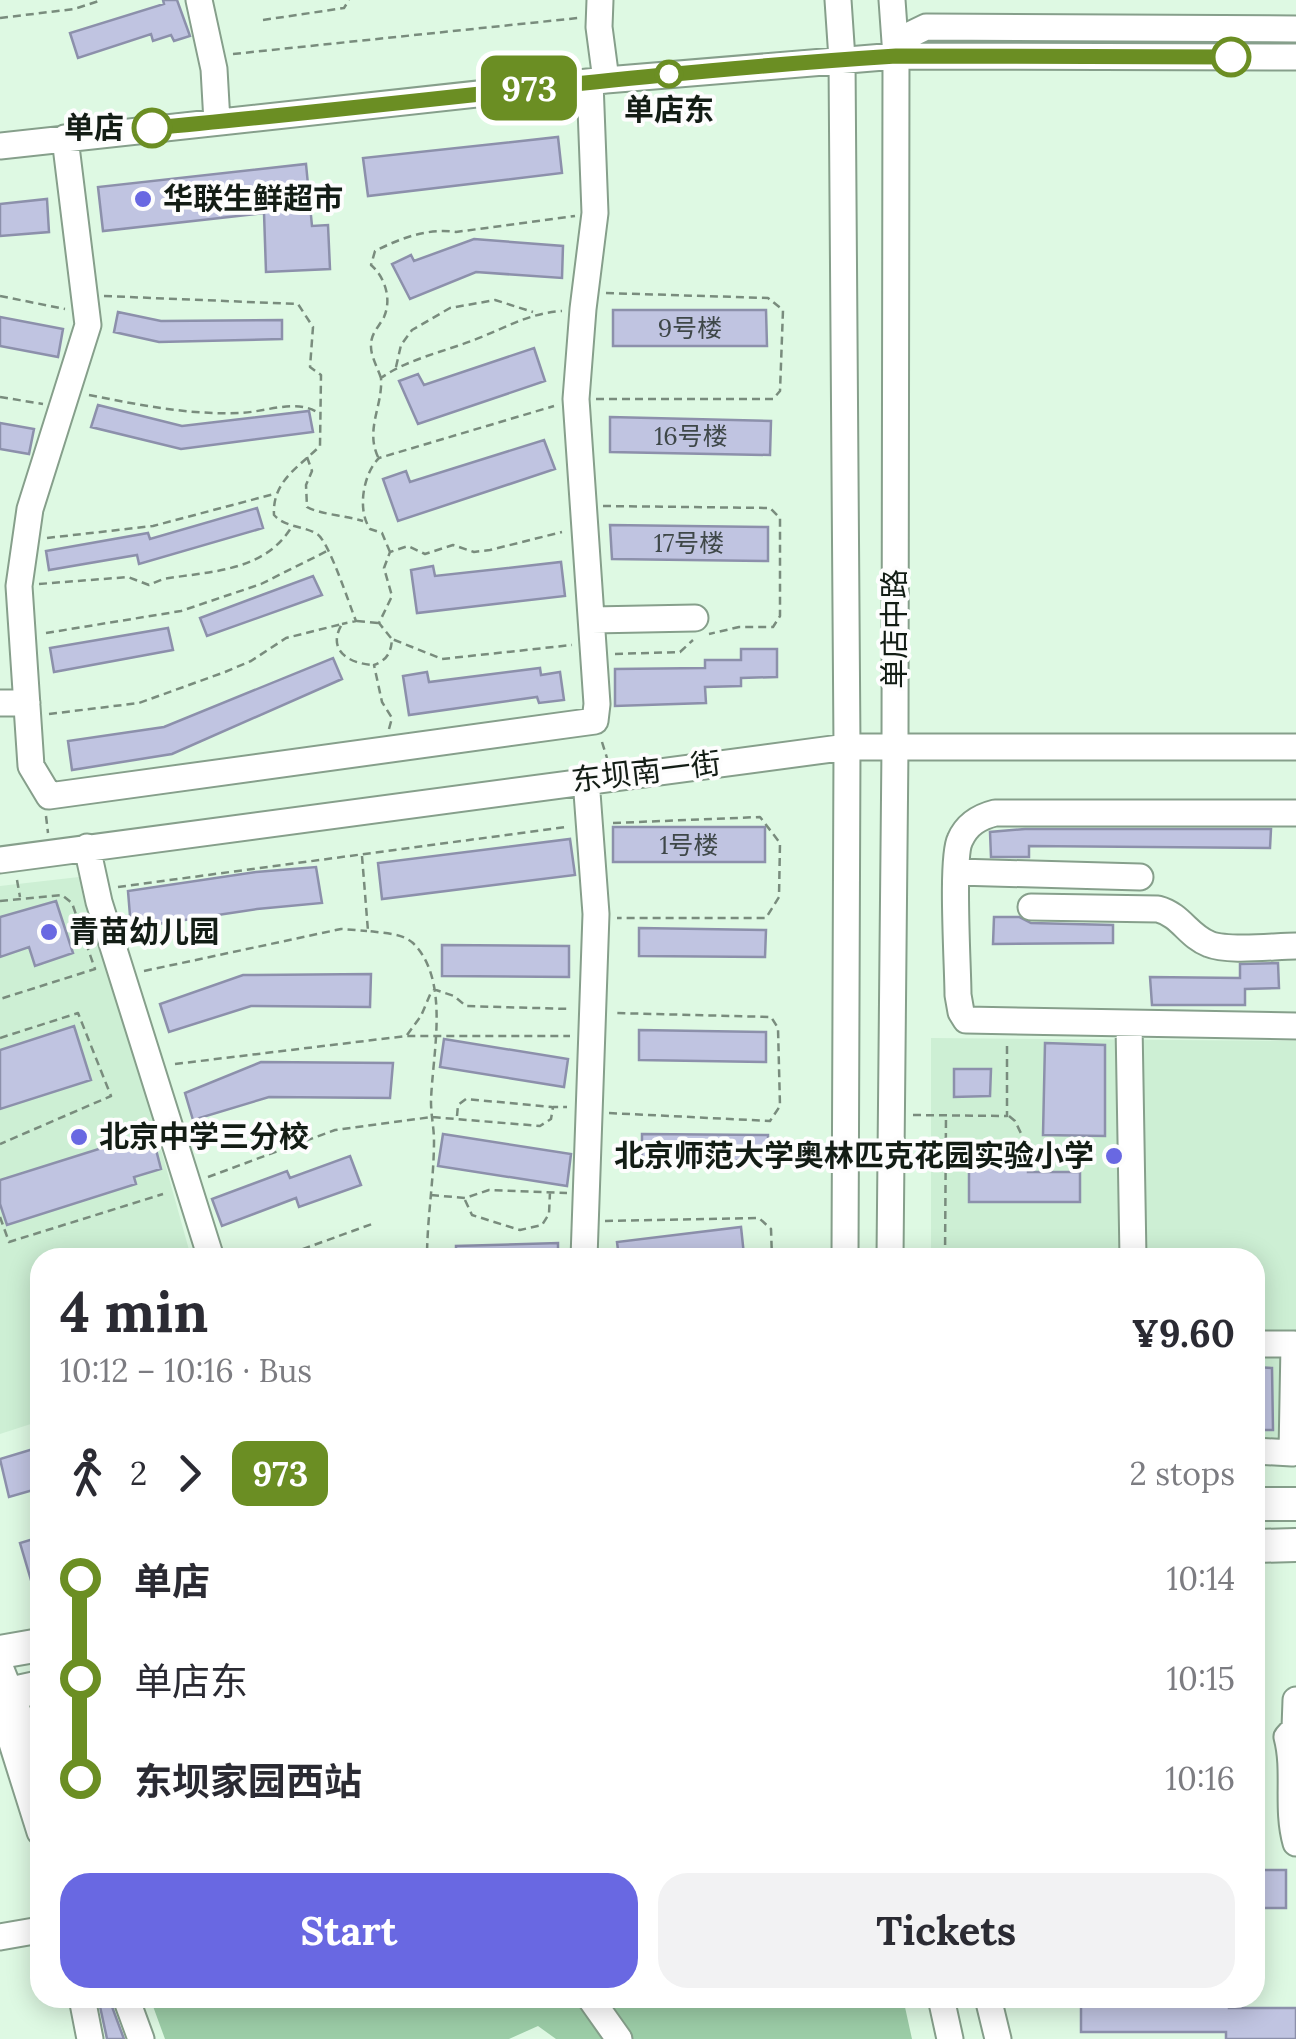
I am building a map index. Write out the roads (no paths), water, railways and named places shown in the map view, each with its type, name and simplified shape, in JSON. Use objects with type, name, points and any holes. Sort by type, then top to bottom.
[{"type":"main road","points":[[1265,1504],[1296,1504]]},
{"type":"main road","points":[[1265,1546],[1296,1546]]},
{"type":"main road","points":[[0,1652],[30,1647]]},
{"type":"street","points":[[199,0],[212,57],[217,122]]},
{"type":"street","name":"单店中路","points":[[838,0],[842,60],[848,747],[846,1248]]},
{"type":"street","name":"单店中路","points":[[890,1248],[895,747],[892,0]]},
{"type":"street","points":[[64,138],[88,325],[9,586],[22,638],[31,766],[49,796],[595,721],[598,704],[576,400],[596,214],[600,8]]},
{"type":"street","points":[[895,49],[926,27],[1296,29]]},
{"type":"street","points":[[0,146],[598,81],[842,60],[895,49],[1296,44]]},
{"type":"street","points":[[895,49],[1296,57]]},
{"type":"street","points":[[593,639],[696,618]]},
{"type":"street","points":[[0,703],[27,710]]},
{"type":"street","name":"东坝南一街","points":[[0,860],[848,747],[1296,748]]},
{"type":"street","points":[[584,1248],[596,914],[586,780]]},
{"type":"street","points":[[1296,813],[995,812],[976,818],[957,846],[958,995],[966,1020],[1296,1026]]},
{"type":"street","points":[[87,846],[96,890],[207,1248]]},
{"type":"street","points":[[957,872],[1140,877]]},
{"type":"street","points":[[1031,907],[1158,909],[1172,913],[1194,936],[1212,946],[1296,946]]},
{"type":"street","points":[[1129,1024],[1133,1248]]},
{"type":"street","points":[[1265,1344],[1294,1344],[1294,1453],[1265,1452]]},
{"type":"street","points":[[10,1690],[30,1741]]},
{"type":"street","points":[[10,1690],[30,1785]]},
{"type":"street","points":[[1296,1700],[1295,1728],[1287,1738],[1293,1756],[1290,1787],[1296,1842]]},
{"type":"street","points":[[0,1936],[30,1932]]},
{"type":"street","points":[[84,2008],[90,2039]]},
{"type":"street","points":[[130,2008],[141,2039]]},
{"type":"street","points":[[597,2008],[619,2039]]},
{"type":"street","points":[[944,2008],[950,2039]]},
{"type":"street","points":[[990,2008],[998,2039]]},
{"type":"place","name":"单店东","points":[[669,74]]},
{"type":"place","name":"单店","points":[[152,128]]},
{"type":"place","name":"华联生鲜超市","points":[[143,199]]},
{"type":"place","name":"青苗幼儿园","points":[[49,932]]},
{"type":"place","name":"北京中学三分校","points":[[79,1137]]},
{"type":"place","name":"北京师范大学奥林匹克花园实验小学","points":[[1114,1156]]}]
